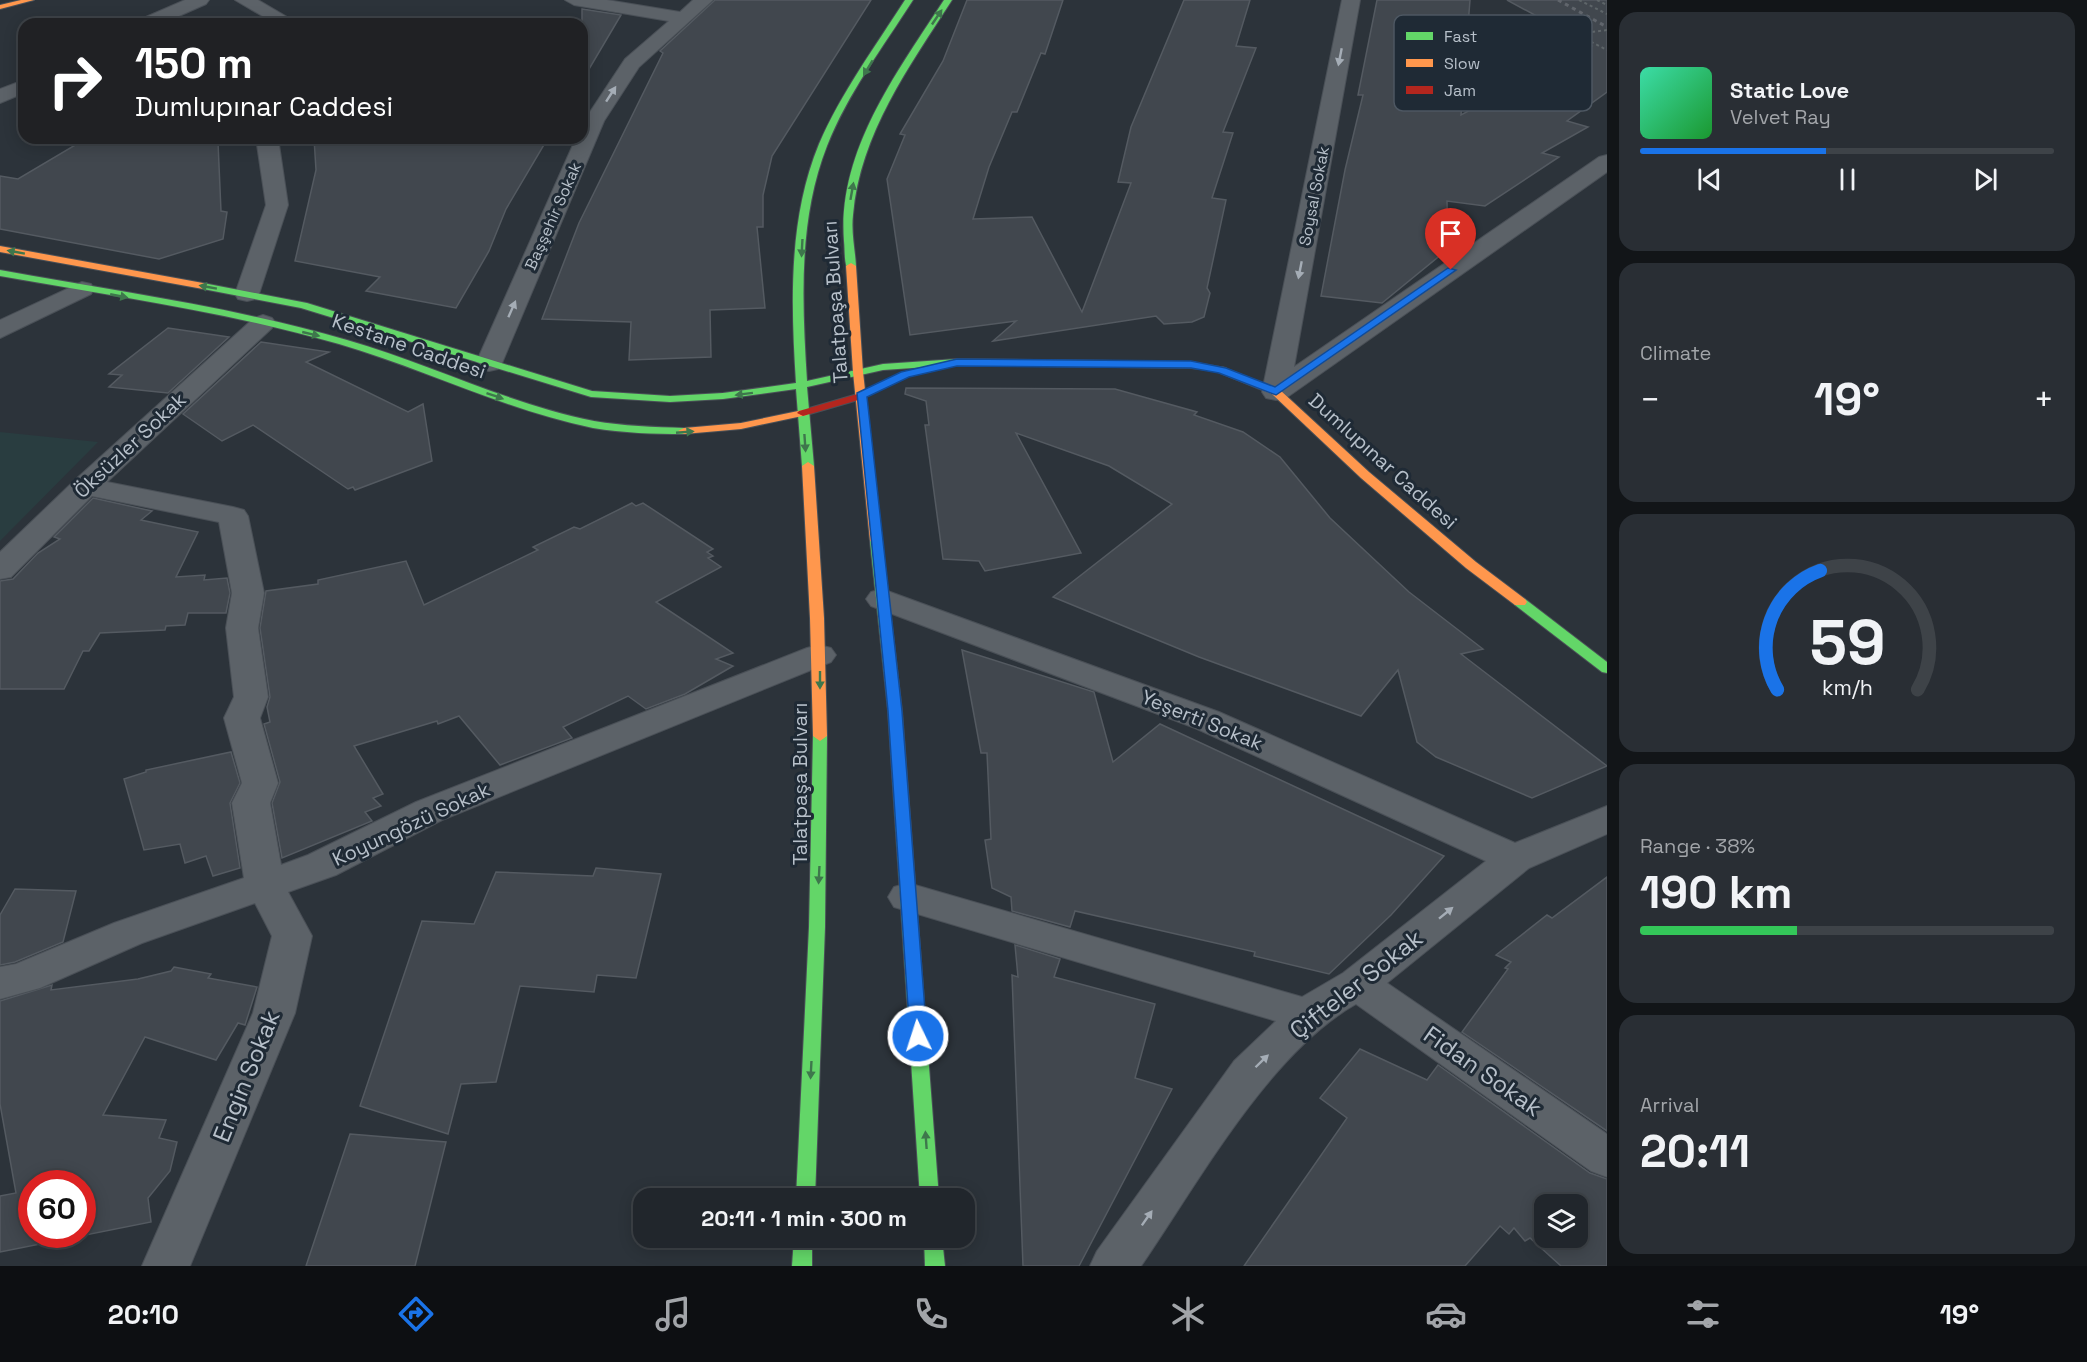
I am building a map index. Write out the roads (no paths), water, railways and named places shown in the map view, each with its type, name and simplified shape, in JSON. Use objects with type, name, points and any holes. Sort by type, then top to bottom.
[{"type":"main road","points":[[0,7],[30,0]]},
{"type":"main road","name":"Talatpaşa Bulvarı","points":[[805,1188],[821,842],[819,655],[802,385],[800,295],[804,220],[815,163],[831,129],[909,0]]},
{"type":"main road","name":"Talatpaşa Bulvarı","points":[[929,1188],[895,711],[882,599],[865,393],[858,372],[848,216],[856,167],[873,125],[891,89],[948,0]]},
{"type":"main road","name":"Kestane Caddesi","points":[[0,249],[303,305],[591,394],[626,400],[702,399],[802,385],[858,372]]},
{"type":"main road","name":"Kestane Caddesi","points":[[0,273],[319,335],[551,415],[600,427],[677,432],[762,424],[865,393]]},
{"type":"main road","name":"Dumlupınar Caddesi","points":[[888,382],[905,374],[957,362]]},
{"type":"main road","name":"Dumlupınar Caddesi","points":[[858,372],[883,367],[957,362],[1191,365],[1222,370],[1276,392],[1365,475],[1471,565],[1607,669]]},
{"type":"main road","points":[[802,1266],[803,1248]]},
{"type":"main road","points":[[934,1248],[935,1266]]},
{"type":"street","points":[[160,18],[200,0]]},
{"type":"street","points":[[244,0],[278,18]]},
{"type":"street","points":[[574,0],[686,18]]},
{"type":"street","name":"Başşehir Sokak","points":[[588,120],[632,63],[704,0]]},
{"type":"street","name":"Soysal Sokak","points":[[1276,392],[1351,0]]},
{"type":"street","points":[[0,98],[18,89]]},
{"type":"street","points":[[247,294],[277,205],[268,144]]},
{"type":"street","name":"Başşehir Sokak","points":[[489,363],[578,144]]},
{"type":"street","points":[[1276,392],[1607,162]]},
{"type":"street","points":[[0,330],[82,289]]},
{"type":"street","name":"Öksüzler Sokak","points":[[0,570],[85,486],[263,323]]},
{"type":"street","name":"Engin Sokak","points":[[85,486],[233,516],[248,593],[242,628],[251,697],[242,718],[260,783],[251,803],[265,885],[292,936],[274,1013],[166,1266]]},
{"type":"street","name":"Yeşerti Sokak","points":[[882,599],[1207,720],[1515,858]]},
{"type":"street","name":"Koyungözü Sokak","points":[[0,983],[25,977],[128,933],[322,865],[429,811],[819,655]]},
{"type":"street","name":"Çifteler Sokak","points":[[1114,1266],[1249,1073],[1320,1005],[1358,984],[1515,858],[1607,819]]},
{"type":"street","points":[[908,897],[1310,1015]]},
{"type":"street","name":"Fidan Sokak","points":[[1358,984],[1607,1158]]},
{"type":"railway","points":[[1558,0],[1585,15]]},
{"type":"railway","points":[[1592,19],[1607,27]]}]
